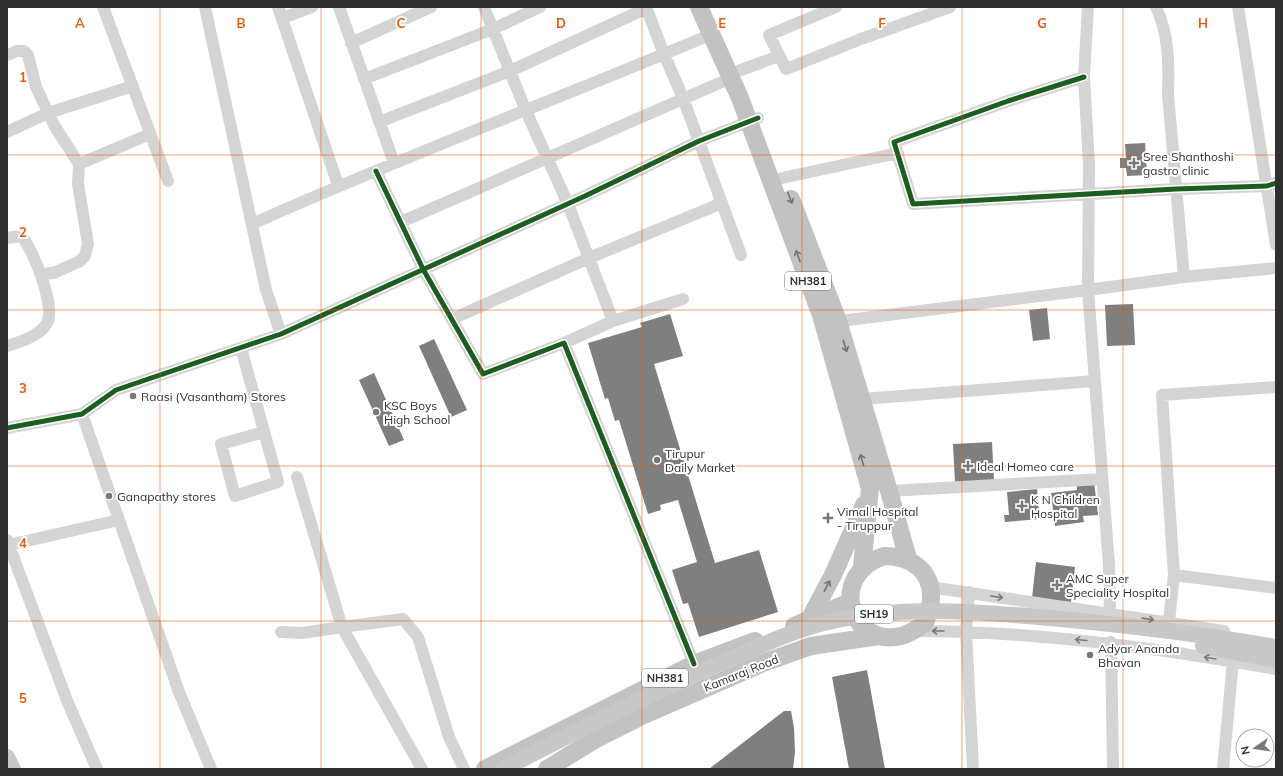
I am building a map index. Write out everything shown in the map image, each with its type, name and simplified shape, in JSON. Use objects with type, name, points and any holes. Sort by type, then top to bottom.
[{"type":"highway","name":"NH381","points":[[699,7],[712,34],[735,74]]},
{"type":"highway","name":"NH381","points":[[710,7],[753,119],[818,308],[829,322],[862,399],[890,491],[908,559],[918,566],[926,576],[930,587],[931,600],[925,623],[903,636],[891,638],[879,636],[869,631],[860,624],[854,614],[850,602],[853,584],[862,567],[870,489],[829,322],[782,178],[753,119]]},
{"type":"highway","points":[[811,646],[809,620],[833,575],[870,489]]},
{"type":"highway","points":[[862,567],[872,560],[884,556],[896,556],[908,559]]},
{"type":"highway","name":"NH381","points":[[485,769],[694,664],[809,620],[850,602]]},
{"type":"highway","name":"Kamaraj Road","points":[[547,769],[644,714],[735,674],[811,646],[879,636]]},
{"type":"main road","name":"SH19","points":[[503,769],[675,683],[782,637],[823,624],[867,615],[903,611],[944,610],[1027,616],[1119,625],[1276,648]]},
{"type":"main road","name":"SH19","points":[[525,769],[682,688],[784,646],[816,636],[871,624],[904,620],[942,620],[1125,633],[1276,660]]},
{"type":"main road","points":[[7,757],[13,769]]},
{"type":"street","points":[[103,7],[168,181]]},
{"type":"street","points":[[204,7],[266,290],[281,334]]},
{"type":"street","points":[[278,7],[283,18],[338,186]]},
{"type":"street","points":[[283,18],[312,7]]},
{"type":"street","points":[[339,7],[394,163]]},
{"type":"street","points":[[351,43],[431,7]]},
{"type":"street","points":[[484,7],[526,111],[568,204],[613,321]]},
{"type":"street","points":[[364,79],[493,29],[540,7]]},
{"type":"street","points":[[835,7],[769,35],[786,69],[861,39],[950,7]]},
{"type":"street","points":[[1088,7],[1084,77],[1088,194],[1088,290],[1108,565],[1110,614]]},
{"type":"street","points":[[1156,7],[1163,22],[1169,66],[1168,94],[1184,278]]},
{"type":"street","points":[[1238,7],[1272,185],[1276,245]]},
{"type":"street","points":[[379,122],[510,71],[647,8],[664,54],[683,98],[741,255]]},
{"type":"street","points":[[252,224],[338,186],[526,111],[712,34]]},
{"type":"street","points":[[7,56],[17,51],[24,51],[28,55],[36,87],[48,113],[79,164],[78,184],[88,244],[85,256],[68,267],[41,275]]},
{"type":"street","points":[[401,222],[735,74],[779,56]]},
{"type":"street","points":[[1084,77],[1008,101],[894,142],[913,204],[1272,185]]},
{"type":"street","points":[[7,132],[48,113],[133,86]]},
{"type":"street","points":[[7,428],[82,414],[116,390],[281,334],[568,204],[699,141],[753,119]]},
{"type":"street","points":[[79,164],[150,134]]},
{"type":"street","points":[[782,178],[898,153]]},
{"type":"street","points":[[376,171],[423,269],[483,374],[564,343],[613,321],[683,299]]},
{"type":"street","points":[[452,319],[589,258],[722,203]]},
{"type":"street","points":[[7,238],[21,236],[27,242],[46,289],[49,312],[48,322],[43,329],[7,346]]},
{"type":"street","points":[[829,322],[1276,268]]},
{"type":"street","points":[[564,343],[694,664]]},
{"type":"street","points":[[241,348],[278,482],[235,496],[221,444],[264,432]]},
{"type":"street","points":[[862,399],[1095,381]]},
{"type":"street","points":[[1169,621],[1174,575],[1162,395],[1276,387]]},
{"type":"street","points":[[82,414],[179,692],[212,769]]},
{"type":"street","points":[[297,477],[342,627],[422,769]]},
{"type":"street","points":[[890,491],[1102,479]]},
{"type":"street","points":[[97,769],[68,703],[8,542],[119,520]]},
{"type":"street","points":[[1174,575],[1276,588]]},
{"type":"street","points":[[930,587],[1110,614],[1169,621],[1276,640]]},
{"type":"street","points":[[969,592],[966,631],[973,769]]},
{"type":"street","points":[[281,632],[302,633],[403,619],[418,637],[449,737],[464,769]]},
{"type":"street","points":[[913,631],[966,631],[1111,642],[1276,669]]},
{"type":"street","points":[[1111,642],[1113,769]]},
{"type":"street","points":[[1223,769],[1233,661]]},
{"type":"building","points":[[1145,143],[1147,175],[1127,176],[1126,168],[1120,168],[1120,158],[1126,158],[1125,144]]},
{"type":"building","points":[[1133,304],[1135,345],[1107,346],[1105,305]]},
{"type":"building","points":[[1047,308],[1050,339],[1033,341],[1029,310]]},
{"type":"building","name":"Tirupur Daily Market","points":[[670,314],[683,356],[654,364],[715,563],[759,550],[778,612],[699,637],[688,603],[683,604],[672,570],[697,562],[678,500],[660,505],[661,510],[648,514],[619,420],[615,421],[608,398],[605,399],[588,343],[642,327],[640,323]]},
{"type":"building","points":[[434,339],[467,410],[451,417],[419,346]]},
{"type":"building","points":[[374,373],[404,440],[389,446],[359,380]]},
{"type":"building","points":[[992,442],[994,481],[955,483],[953,444]]},
{"type":"building","points":[[1094,481],[1098,515],[1083,516],[1084,522],[1055,526],[1051,493],[1077,490],[1077,483]]},
{"type":"building","points":[[1037,489],[1040,519],[1005,522],[1004,515],[1009,515],[1007,492]]},
{"type":"building","points":[[1036,562],[1075,567],[1071,602],[1032,598]]},
{"type":"building","points":[[867,670],[885,769],[849,769],[832,677]]},
{"type":"building","points":[[784,711],[791,711],[794,728],[795,752],[793,769],[709,769]]},
{"type":"cycle path","points":[[1084,77],[1008,101],[894,142],[913,204],[1176,189],[1267,186],[1276,183]]},
{"type":"cycle path","points":[[7,428],[82,414],[116,390],[281,334],[585,196],[699,141],[758,118]]},
{"type":"cycle path","points":[[376,171],[423,269],[483,374],[564,343],[694,664]]},
{"type":"place","name":"Sree Shanthoshi gastro clinic","points":[[1134,163]]},
{"type":"place","name":"Raasi (Vasantham) Stores","points":[[133,396]]},
{"type":"place","name":"KSC Boys High School","points":[[376,412]]},
{"type":"place","name":"Tirupur Daily Market","points":[[657,460]]},
{"type":"place","name":"Ideal Homeo care","points":[[968,466]]},
{"type":"place","name":"Ganapathy stores","points":[[109,496]]},
{"type":"place","name":"K N Children Hospital","points":[[1022,506]]},
{"type":"place","name":"Vimal Hospital - Tiruppur","points":[[828,518]]},
{"type":"place","name":"AMC Super Speciality Hospital","points":[[1057,585]]},
{"type":"place","name":"Adyar Ananda Bhavan","points":[[1090,655]]}]
